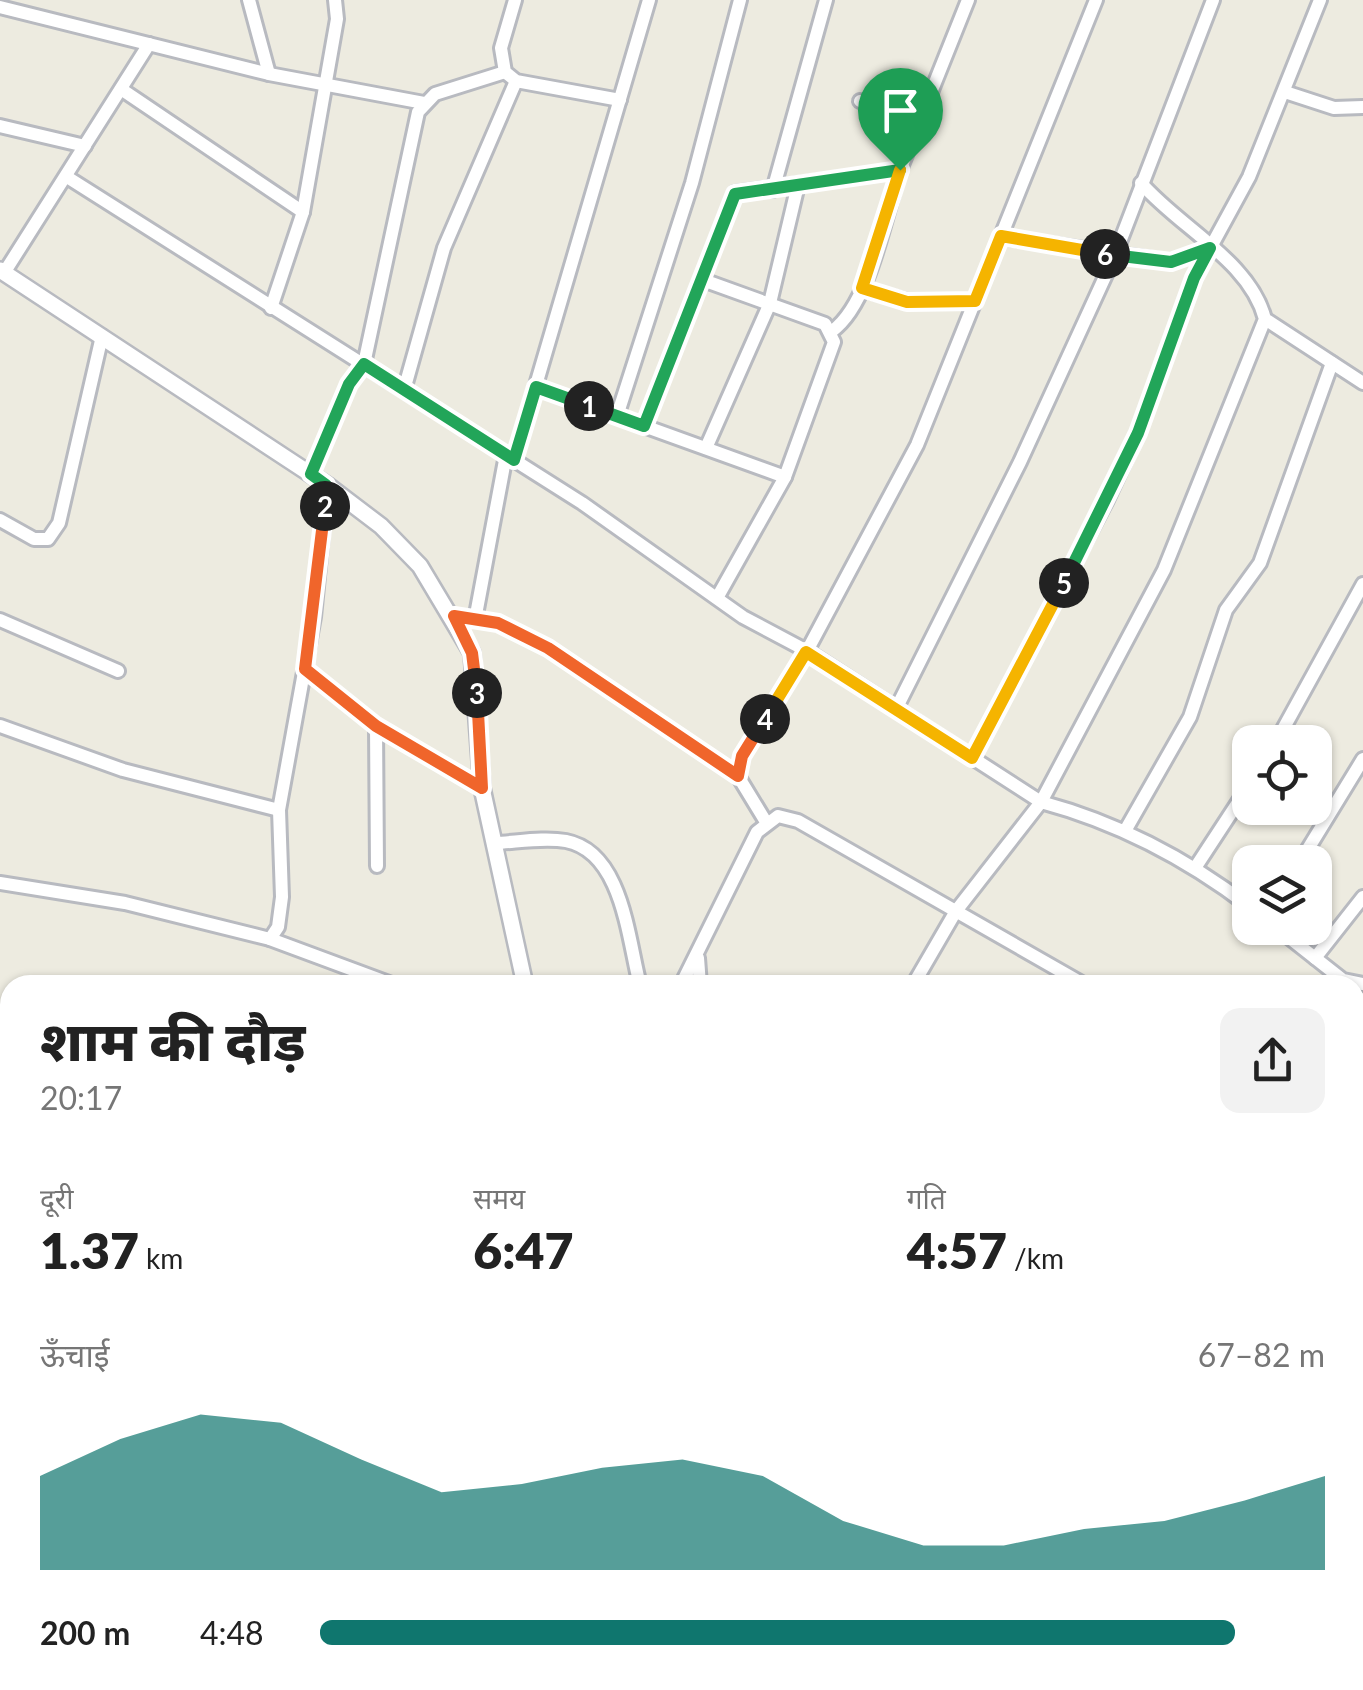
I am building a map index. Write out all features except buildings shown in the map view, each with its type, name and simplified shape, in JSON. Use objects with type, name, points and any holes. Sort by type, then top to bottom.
[{"type":"street","points":[[249,0],[269,74]]},
{"type":"street","points":[[271,308],[303,212],[338,20],[335,0]]},
{"type":"street","points":[[404,390],[444,248],[510,77],[501,48],[516,0]]},
{"type":"street","points":[[475,620],[510,457],[536,387],[649,0]]},
{"type":"street","points":[[616,416],[692,183],[740,0]]},
{"type":"street","points":[[773,190],[826,0]]},
{"type":"street","points":[[832,331],[847,320],[862,288],[918,120],[968,0]]},
{"type":"street","points":[[738,776],[742,756],[806,652],[917,444],[1096,0]]},
{"type":"street","points":[[896,709],[1020,462],[1115,255],[1213,0]]},
{"type":"street","points":[[972,758],[1107,500],[1210,248],[1249,177],[1320,0]]},
{"type":"street","points":[[0,7],[269,74],[424,103]]},
{"type":"street","points":[[149,44],[67,177],[2,271],[311,474],[381,526],[420,566],[454,616],[472,653],[482,788],[524,975]]},
{"type":"street","points":[[311,474],[349,384],[364,364],[418,112],[424,103],[435,94],[510,77],[620,100]]},
{"type":"street","points":[[120,89],[303,212]]},
{"type":"street","points":[[1285,92],[1334,108],[1363,107]]},
{"type":"street","points":[[860,101],[918,120]]},
{"type":"street","points":[[0,126],[85,146]]},
{"type":"street","points":[[644,426],[735,194],[900,170]]},
{"type":"street","points":[[67,177],[510,457],[717,598],[1042,802],[1097,817],[1197,866],[1232,892]]},
{"type":"street","points":[[1142,183],[1210,248],[1241,270],[1265,318],[1363,384]]},
{"type":"street","points":[[706,448],[770,303],[798,185]]},
{"type":"street","points":[[1001,236],[1171,262],[1210,248]]},
{"type":"street","points":[[702,280],[770,303],[832,331]]},
{"type":"street","points":[[862,288],[907,302],[975,301]]},
{"type":"street","points":[[919,975],[956,911],[1042,802],[1164,570],[1265,318]]},
{"type":"street","points":[[717,598],[785,477],[834,342],[832,331]]},
{"type":"street","points":[[0,520],[34,540],[48,538],[59,523],[102,336]]},
{"type":"street","points":[[1125,831],[1190,717],[1226,610],[1260,563],[1332,363]]},
{"type":"street","points":[[536,387],[785,477]]},
{"type":"street","points":[[270,939],[278,927],[282,897],[279,810],[305,669],[326,485]]},
{"type":"street","points":[[1285,725],[1363,584]]},
{"type":"street","points":[[454,616],[498,623],[548,648],[738,776],[766,822]]},
{"type":"street","points":[[2,625],[118,671]]},
{"type":"street","points":[[305,669],[376,726],[482,788]]},
{"type":"street","points":[[0,726],[123,770],[279,810]]},
{"type":"street","points":[[376,726],[377,866]]},
{"type":"street","points":[[1310,845],[1363,759]]},
{"type":"street","points":[[1197,866],[1232,812]]},
{"type":"street","points":[[686,975],[757,832],[778,816],[798,821],[1068,975]]},
{"type":"street","points":[[496,843],[565,841],[595,858],[614,885],[637,975]]},
{"type":"street","points":[[0,883],[125,904],[270,939],[367,975]]},
{"type":"street","points":[[1315,958],[1363,897]]},
{"type":"street","points":[[1299,945],[1337,975]]},
{"type":"street","points":[[698,955],[699,975]]},
{"type":"route","points":[[900,170],[862,288],[907,302],[975,301],[1001,236],[1171,262],[1210,248],[1194,278],[1138,433],[1107,500],[972,758],[806,652],[742,756],[738,776],[548,648],[498,623],[454,616],[472,653],[482,788],[376,726],[305,669],[314,617],[326,485],[311,474],[349,384],[364,364],[514,460],[536,387],[644,426],[735,194],[900,170]]}]
